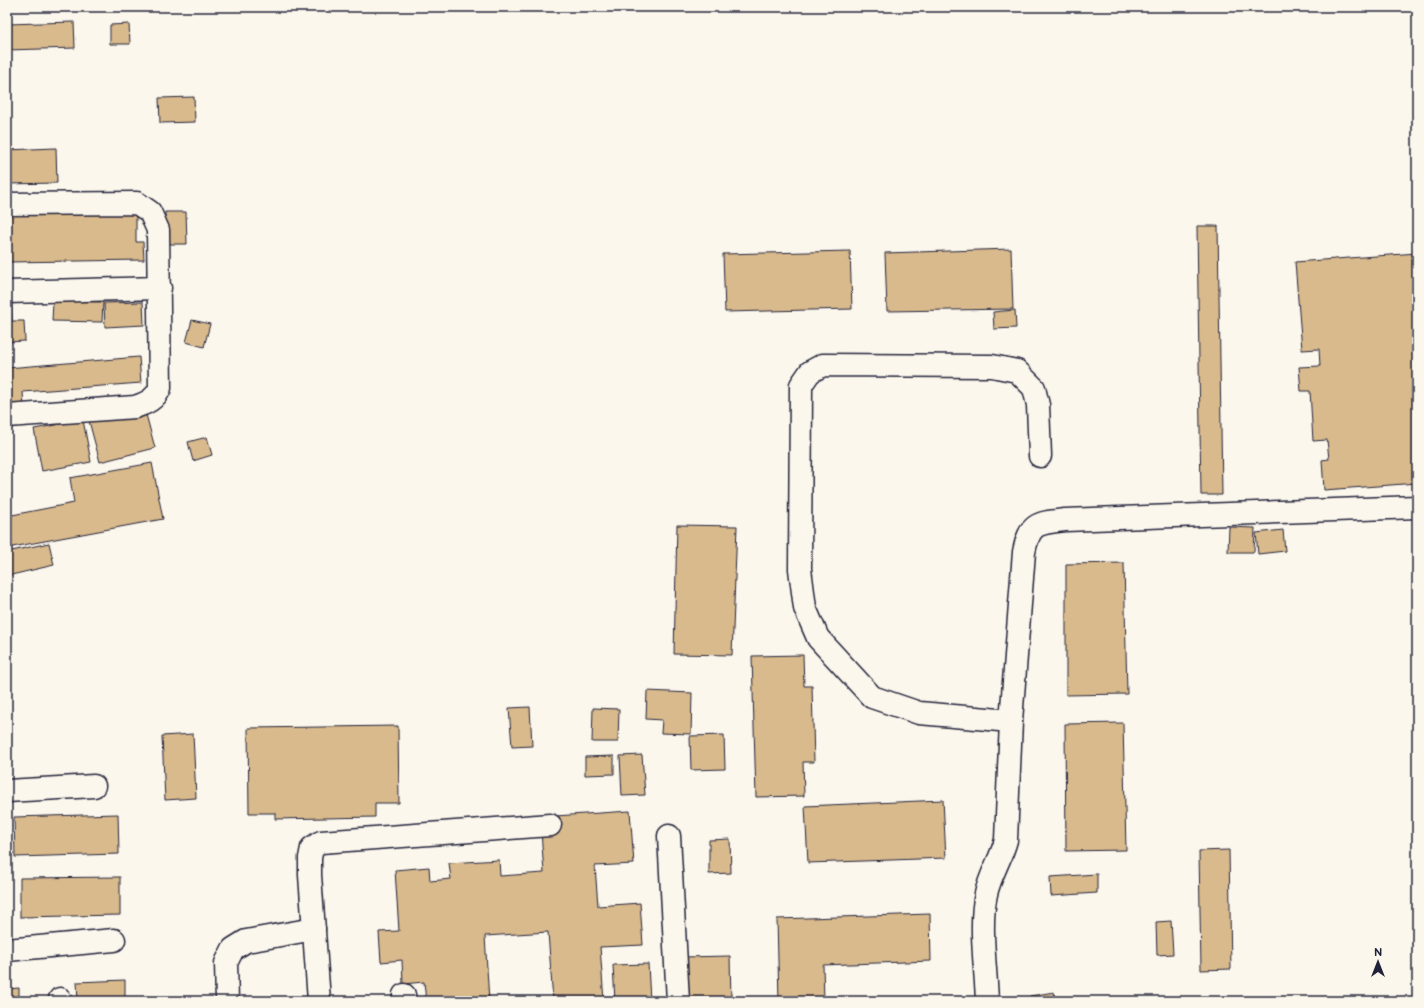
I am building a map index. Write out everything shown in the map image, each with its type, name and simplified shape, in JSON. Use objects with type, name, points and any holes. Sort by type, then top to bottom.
[{"type":"street","points":[[7,204],[137,203],[150,212],[158,230],[160,288],[160,388],[157,395],[149,402],[135,407],[7,416]]},
{"type":"street","points":[[7,292],[160,288]]},
{"type":"street","points":[[1011,721],[919,713],[872,697],[818,638],[805,608],[800,569],[800,386],[810,372],[823,365],[992,366],[1017,371],[1034,388],[1038,405],[1040,456]]},
{"type":"street","points":[[987,1001],[983,911],[993,872],[1002,857],[1006,840],[1011,721],[1024,552],[1027,536],[1035,526],[1048,522],[1064,520],[1417,507]]},
{"type":"street","points":[[7,791],[94,786]]},
{"type":"street","points":[[319,1001],[310,858],[312,848],[321,842],[550,826]]},
{"type":"street","points":[[669,836],[678,1001]]},
{"type":"street","points":[[227,1001],[226,963],[233,948],[246,941],[314,929]]},
{"type":"street","points":[[7,950],[114,940]]},
{"type":"building","points":[[74,22],[75,48],[7,50],[7,24]]},
{"type":"building","points":[[129,24],[130,44],[110,44],[110,25]]},
{"type":"building","points":[[194,97],[195,122],[160,123],[159,98]]},
{"type":"building","points":[[56,148],[57,183],[7,184],[7,150]]},
{"type":"building","points":[[136,212],[136,242],[143,242],[144,260],[7,262],[7,214]]},
{"type":"building","points":[[165,212],[186,212],[187,244],[166,244]]},
{"type":"building","points":[[1197,226],[1218,226],[1222,495],[1201,495]]},
{"type":"building","points":[[1011,249],[1013,309],[887,311],[885,253]]},
{"type":"building","points":[[850,251],[852,309],[725,312],[723,254]]},
{"type":"building","points":[[1417,253],[1417,483],[1324,490],[1322,460],[1329,459],[1327,440],[1313,441],[1310,391],[1301,391],[1299,367],[1320,366],[1319,349],[1302,350],[1295,262]]},
{"type":"building","points":[[7,295],[11,295],[12,321],[24,321],[25,341],[7,342]]},
{"type":"building","points":[[53,301],[103,302],[102,322],[52,321]]},
{"type":"building","points":[[143,302],[144,325],[105,327],[104,303]]},
{"type":"building","points":[[1015,310],[1016,328],[994,329],[993,312]]},
{"type":"building","points":[[192,320],[210,324],[204,347],[186,342]]},
{"type":"building","points":[[139,357],[141,383],[23,392],[24,407],[7,408],[7,368]]},
{"type":"building","points":[[144,407],[155,448],[100,462],[89,421]]},
{"type":"building","points":[[83,420],[91,462],[42,471],[34,429]]},
{"type":"building","points":[[207,437],[212,455],[193,461],[188,442]]},
{"type":"building","points":[[152,463],[163,519],[7,548],[7,516],[74,503],[70,478]]},
{"type":"building","points":[[677,525],[737,526],[732,655],[674,654]]},
{"type":"building","points":[[1229,527],[1255,528],[1254,552],[1228,552]]},
{"type":"building","points":[[1283,530],[1285,551],[1258,554],[1256,533]]},
{"type":"building","points":[[49,543],[54,565],[7,576],[7,552]]},
{"type":"building","points":[[1124,563],[1127,694],[1066,695],[1066,564]]},
{"type":"building","points":[[803,655],[804,686],[812,686],[814,762],[803,762],[804,796],[756,797],[752,656]]},
{"type":"building","points":[[647,691],[692,693],[691,734],[661,733],[662,720],[646,719]]},
{"type":"building","points":[[530,707],[532,746],[512,747],[509,708]]},
{"type":"building","points":[[593,708],[619,709],[618,742],[592,742]]},
{"type":"building","points":[[1123,723],[1126,850],[1066,851],[1065,724]]},
{"type":"building","points":[[398,726],[399,803],[375,803],[375,817],[275,819],[275,813],[249,813],[248,728]]},
{"type":"building","points":[[193,734],[196,798],[165,800],[162,736]]},
{"type":"building","points":[[724,735],[725,769],[691,770],[690,736]]},
{"type":"building","points":[[642,755],[645,795],[622,796],[620,756]]},
{"type":"building","points":[[614,756],[614,774],[585,775],[585,757]]},
{"type":"building","points":[[943,800],[946,858],[808,863],[805,806]]},
{"type":"building","points":[[630,811],[634,864],[595,866],[598,906],[640,903],[643,945],[600,947],[604,1001],[553,1001],[548,932],[485,936],[489,1001],[426,1001],[424,982],[403,984],[402,960],[381,962],[379,932],[399,931],[395,870],[429,867],[430,881],[451,879],[449,863],[499,860],[500,876],[544,873],[540,817]]},
{"type":"building","points":[[118,814],[119,854],[15,857],[14,817]]},
{"type":"building","points":[[730,839],[731,873],[709,874],[709,840]]},
{"type":"building","points":[[1229,850],[1231,969],[1201,970],[1199,851]]},
{"type":"building","points":[[1097,874],[1097,893],[1051,896],[1050,877]]},
{"type":"building","points":[[120,877],[120,915],[20,917],[20,878]]},
{"type":"building","points":[[930,914],[931,961],[823,965],[824,1001],[779,1001],[777,919]]},
{"type":"building","points":[[1171,921],[1173,954],[1157,955],[1156,922]]},
{"type":"building","points":[[730,956],[731,1001],[684,1001],[682,957]]},
{"type":"building","points":[[648,964],[650,1001],[615,1001],[613,965]]},
{"type":"building","points":[[125,980],[125,1001],[78,1001],[77,982]]},
{"type":"building","points":[[19,988],[19,1001],[7,1001],[7,989]]},
{"type":"building","points":[[1054,992],[1056,1001],[1031,1001],[1030,996]]}]
